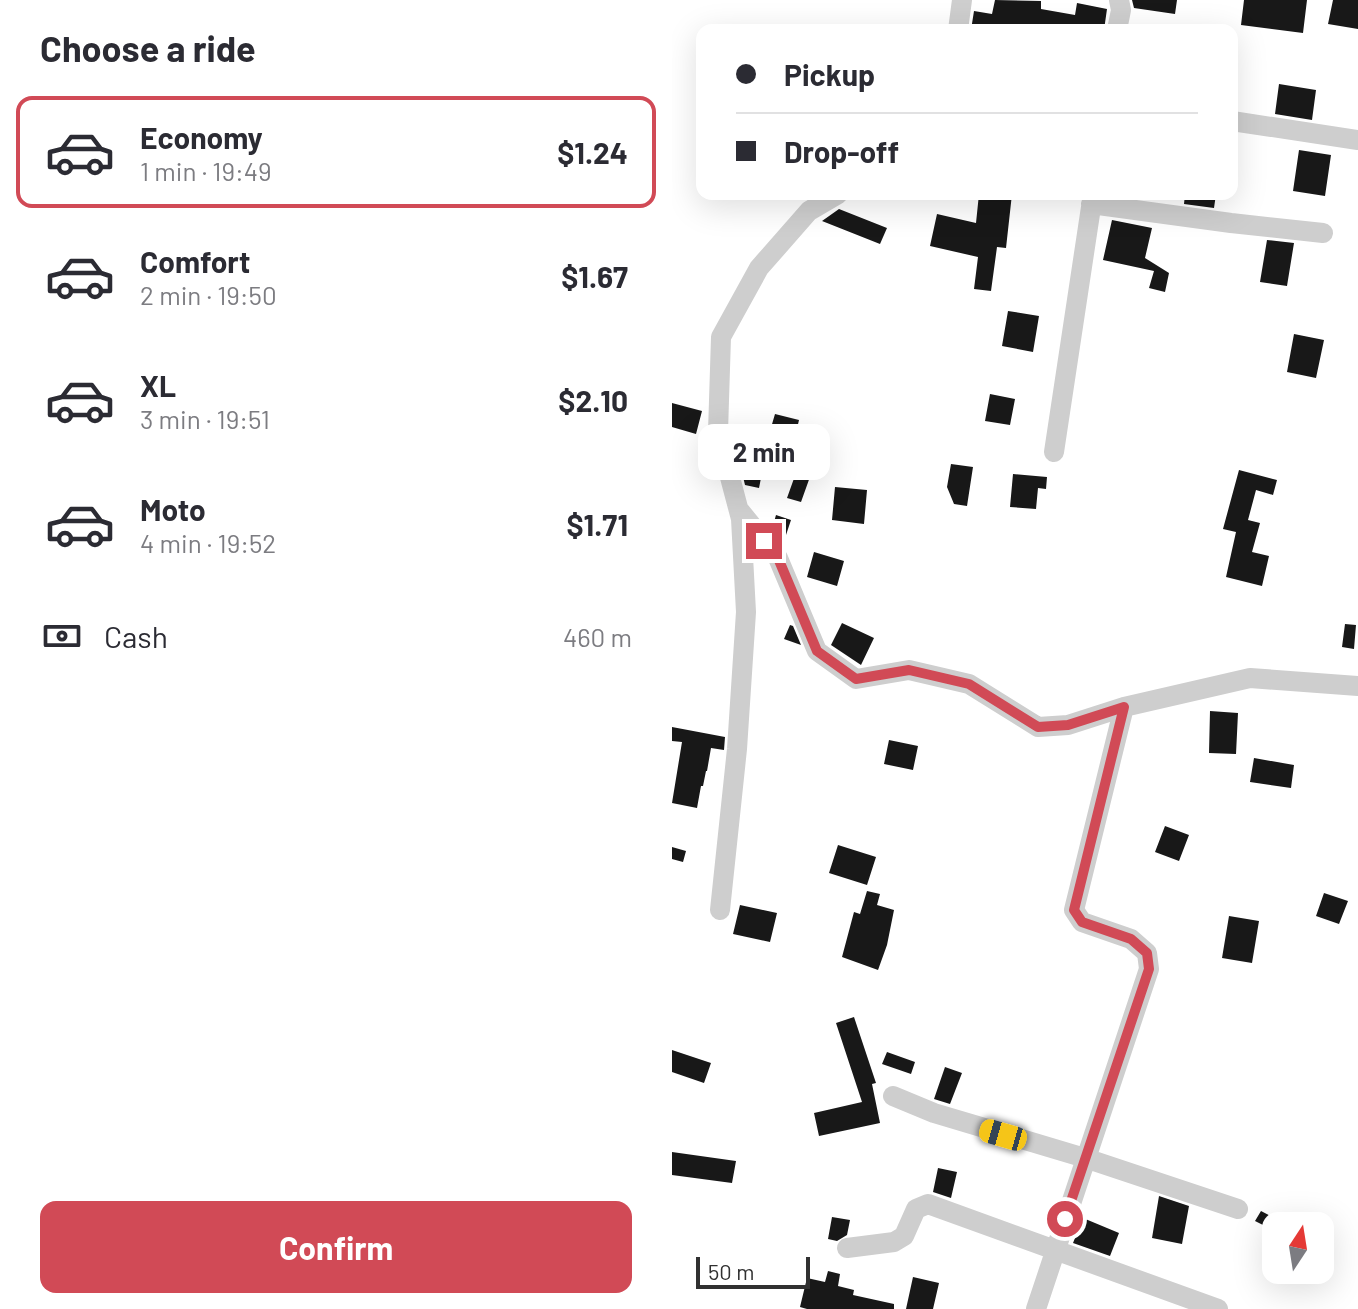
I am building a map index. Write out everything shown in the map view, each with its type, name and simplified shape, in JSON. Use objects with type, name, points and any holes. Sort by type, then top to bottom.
[{"type":"street","points":[[959,24],[962,0]]},
{"type":"street","points":[[1118,24],[1119,0]]},
{"type":"street","points":[[1238,122],[1358,140]]},
{"type":"street","points":[[720,910],[737,749],[746,612],[741,519],[718,432],[721,337],[759,268],[809,211],[828,200]]},
{"type":"street","points":[[1054,452],[1092,200]]},
{"type":"street","points":[[1098,200],[1231,223],[1323,233]]},
{"type":"street","points":[[738,508],[778,558],[817,651],[856,679],[909,670],[969,684],[1038,727],[1068,725],[1124,707],[1250,678],[1358,686]]},
{"type":"street","points":[[1036,1309],[1149,969],[1147,953],[1131,939],[1082,922],[1074,910],[1124,707]]},
{"type":"street","points":[[893,1096],[948,1118],[1085,1158],[1238,1209]]},
{"type":"street","points":[[847,1248],[894,1242],[904,1236],[916,1209],[928,1204],[1218,1309]]},
{"type":"building","points":[[995,0],[1041,1],[1041,9],[1075,15],[1077,3],[1107,9],[1105,24],[972,24],[974,11],[992,14]]},
{"type":"building","points":[[1132,0],[1177,0],[1175,14],[1134,8]]},
{"type":"building","points":[[1244,0],[1307,0],[1303,33],[1241,25]]},
{"type":"building","points":[[1333,0],[1358,0],[1358,29],[1328,24]]},
{"type":"building","points":[[1279,84],[1316,90],[1312,120],[1275,114]]},
{"type":"building","points":[[1299,150],[1331,155],[1325,196],[1293,191]]},
{"type":"building","points":[[978,200],[1011,200],[1006,248],[997,247],[991,291],[974,289],[978,257],[930,246],[937,214],[976,223]]},
{"type":"building","points":[[1184,200],[1215,200],[1214,208],[1184,204]]},
{"type":"building","points":[[839,209],[887,228],[880,244],[822,221]]},
{"type":"building","points":[[1112,220],[1152,228],[1145,258],[1169,273],[1165,292],[1149,288],[1154,271],[1103,260]]},
{"type":"building","points":[[1267,240],[1294,243],[1287,286],[1260,282]]},
{"type":"building","points":[[1008,311],[1039,316],[1033,352],[1002,346]]},
{"type":"building","points":[[1294,334],[1324,340],[1316,378],[1287,372]]},
{"type":"building","points":[[990,394],[1015,399],[1010,425],[985,421]]},
{"type":"building","points":[[672,403],[702,411],[696,434],[672,427]]},
{"type":"building","points":[[775,414],[799,420],[795,437],[770,431]]},
{"type":"building","points":[[741,458],[764,463],[759,488],[745,485]]},
{"type":"building","points":[[951,464],[973,467],[967,506],[954,504],[947,487]]},
{"type":"building","points":[[797,470],[811,474],[801,502],[787,498]]},
{"type":"building","points":[[1239,470],[1277,480],[1273,495],[1256,490],[1248,520],[1260,523],[1252,552],[1269,556],[1262,586],[1226,577],[1236,532],[1223,529]]},
{"type":"building","points":[[1013,474],[1047,477],[1046,489],[1038,488],[1036,509],[1010,507]]},
{"type":"building","points":[[835,487],[867,490],[864,524],[832,520]]},
{"type":"building","points":[[776,515],[791,520],[784,541],[772,529]]},
{"type":"building","points":[[814,552],[844,561],[837,586],[807,577]]},
{"type":"building","points":[[842,623],[874,638],[861,665],[831,645]]},
{"type":"building","points":[[1345,624],[1356,625],[1354,649],[1342,647]]},
{"type":"building","points":[[790,625],[793,626],[801,645],[784,639]]},
{"type":"building","points":[[1210,711],[1238,713],[1236,754],[1209,753]]},
{"type":"building","points":[[672,727],[725,737],[724,750],[711,748],[697,808],[672,803],[682,742],[672,741]]},
{"type":"building","points":[[889,740],[918,746],[913,770],[884,764]]},
{"type":"building","points":[[1254,758],[1294,765],[1291,788],[1250,782]]},
{"type":"building","points":[[1165,826],[1189,835],[1179,861],[1155,852]]},
{"type":"building","points":[[838,845],[876,857],[867,885],[829,873]]},
{"type":"building","points":[[672,847],[686,851],[683,862],[672,859]]},
{"type":"building","points":[[867,891],[880,894],[877,905],[894,910],[878,970],[842,957],[854,912],[860,914]]},
{"type":"building","points":[[1324,893],[1348,901],[1339,924],[1316,916]]},
{"type":"building","points":[[740,905],[777,913],[770,942],[733,934]]},
{"type":"building","points":[[1229,916],[1259,921],[1252,963],[1222,958]]},
{"type":"building","points":[[854,1017],[876,1083],[872,1084],[880,1123],[819,1136],[814,1113],[862,1102],[836,1023]]},
{"type":"building","points":[[672,1050],[711,1063],[704,1083],[672,1072]]},
{"type":"building","points":[[887,1052],[915,1062],[911,1074],[882,1064]]},
{"type":"building","points":[[945,1067],[962,1073],[950,1104],[934,1099]]},
{"type":"building","points":[[672,1152],[736,1161],[732,1183],[672,1175]]},
{"type":"building","points":[[938,1168],[957,1172],[951,1198],[933,1192]]},
{"type":"building","points":[[1159,1196],[1189,1206],[1182,1244],[1152,1238]]},
{"type":"building","points":[[1261,1211],[1263,1212],[1262,1224],[1255,1221]]},
{"type":"building","points":[[832,1217],[850,1220],[847,1235],[837,1241],[828,1239]]},
{"type":"building","points":[[1083,1218],[1119,1233],[1110,1256],[1073,1243]]},
{"type":"building","points":[[828,1271],[840,1274],[838,1286],[854,1290],[853,1295],[894,1304],[894,1309],[800,1307],[807,1278],[825,1282]]},
{"type":"building","points":[[913,1277],[939,1283],[933,1309],[906,1309]]},
{"type":"route","points":[[764,541],[778,558],[817,651],[856,679],[909,670],[969,684],[1038,727],[1068,725],[1124,707],[1074,910],[1082,922],[1131,939],[1147,953],[1149,969],[1065,1219]]}]
